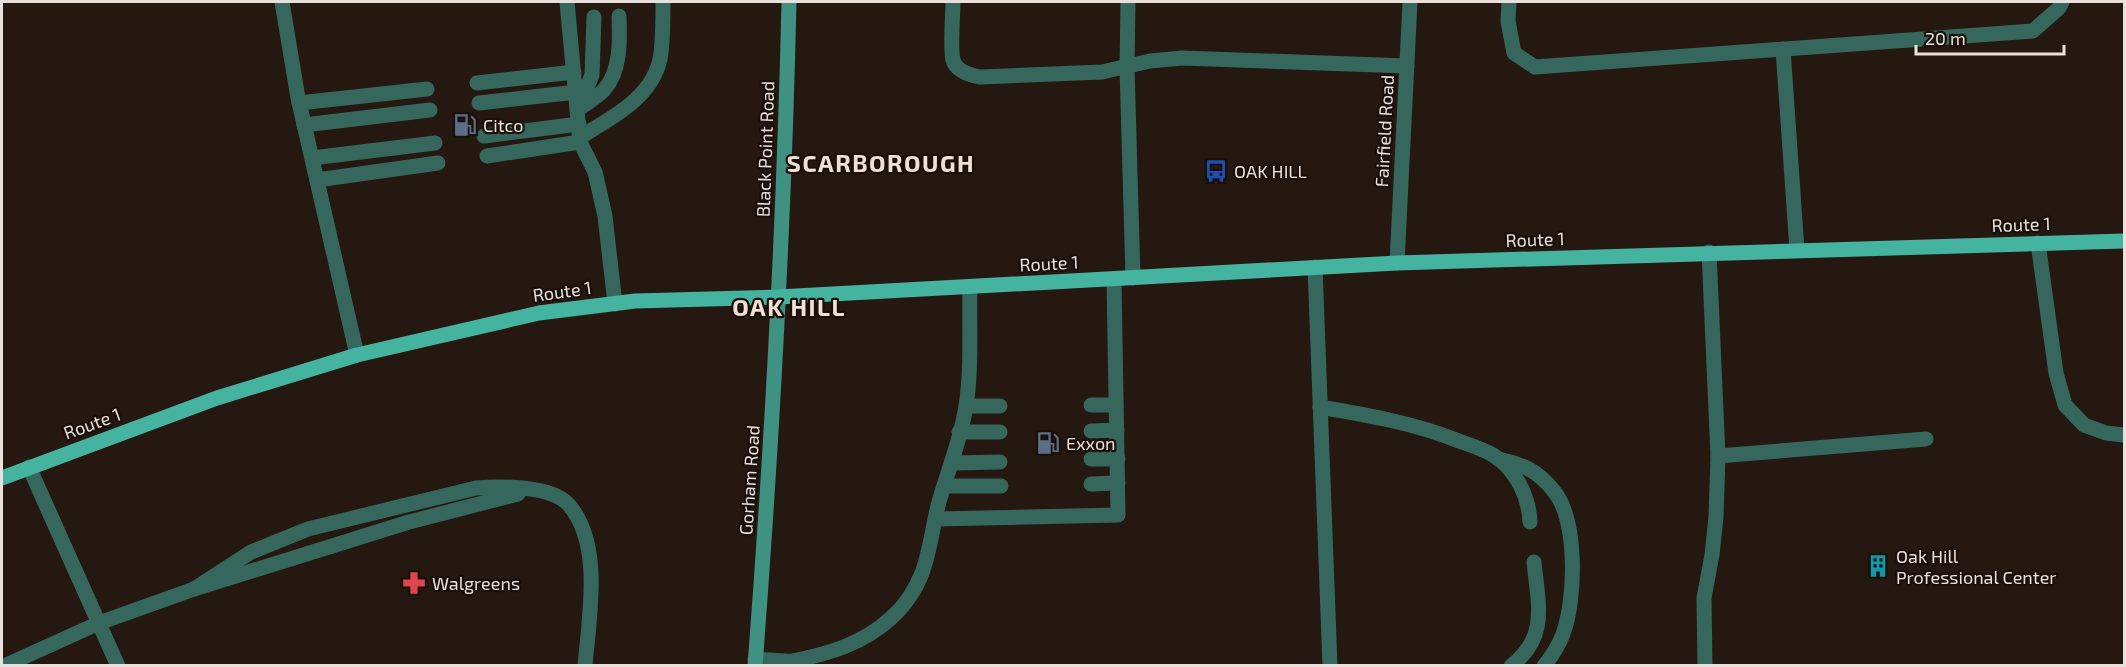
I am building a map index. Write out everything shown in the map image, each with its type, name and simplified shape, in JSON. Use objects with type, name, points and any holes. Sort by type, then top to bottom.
[{"type":"main road","name":"Black Point Road","points":[[778,297],[786,155],[789,2]]},
{"type":"main road","name":"Route 1","points":[[2,478],[217,398],[357,355],[539,313],[636,301],[778,297],[1397,263],[2124,241]]},
{"type":"main road","name":"Gorham Road","points":[[755,662],[772,421],[778,297]]},
{"type":"street","points":[[282,2],[299,103],[357,355]]},
{"type":"street","points":[[567,2],[579,129],[596,172],[605,216],[615,304]]},
{"type":"street","points":[[487,156],[579,129],[625,110],[654,77],[661,55],[663,2]]},
{"type":"street","points":[[953,2],[953,60],[959,69],[969,75],[980,77],[1102,72],[1150,61],[1182,58],[1407,66]]},
{"type":"street","points":[[1128,2],[1127,67],[1133,278]]},
{"type":"street","name":"Fairfield Road","points":[[1397,263],[1410,2]]},
{"type":"street","points":[[1509,2],[1508,21],[1514,53],[1535,67],[2033,31],[2059,8],[2062,2]]},
{"type":"street","points":[[579,129],[598,95],[612,78],[617,57],[619,16]]},
{"type":"street","points":[[579,129],[592,75],[594,17]]},
{"type":"street","points":[[1782,49],[1797,250]]},
{"type":"street","points":[[477,83],[574,72]]},
{"type":"street","points":[[299,103],[427,89]]},
{"type":"street","points":[[479,103],[576,92]]},
{"type":"street","points":[[304,125],[430,110]]},
{"type":"street","points":[[484,136],[579,129]]},
{"type":"street","points":[[312,158],[435,143]]},
{"type":"street","points":[[316,180],[438,163]]},
{"type":"street","points":[[2038,243],[2056,374],[2065,405],[2084,425],[2106,433],[2124,435]]},
{"type":"street","points":[[1705,666],[1704,598],[1716,517],[1718,456],[1709,252]]},
{"type":"street","points":[[1315,267],[1330,666]]},
{"type":"street","points":[[935,519],[1118,515],[1114,279]]},
{"type":"street","points":[[755,662],[792,661],[826,654],[849,645],[874,632],[892,618],[906,602],[922,573],[944,486],[957,448],[966,406],[970,287]]},
{"type":"street","points":[[1091,405],[1116,405]]},
{"type":"street","points":[[966,406],[1000,406]]},
{"type":"street","points":[[1320,407],[1397,421],[1440,433],[1498,459],[1524,465],[1555,491],[1570,531],[1573,566],[1564,633],[1544,666]]},
{"type":"street","points":[[1091,430],[1117,430]]},
{"type":"street","points":[[959,432],[1000,432]]},
{"type":"street","points":[[1718,456],[1926,439]]},
{"type":"street","points":[[1091,459],[1118,459]]},
{"type":"street","points":[[1498,459],[1515,477],[1524,491],[1530,508],[1530,522]]},
{"type":"street","points":[[951,462],[1000,462]]},
{"type":"street","points":[[29,467],[118,666]]},
{"type":"street","points":[[1091,484],[1118,483]]},
{"type":"street","points":[[194,589],[251,552],[308,529],[476,488],[492,486],[543,491],[568,504],[582,525],[590,556],[590,596],[585,666]]},
{"type":"street","points":[[944,486],[1001,486]]},
{"type":"street","points":[[4,666],[99,623],[194,589],[408,522],[496,498],[536,490]]},
{"type":"street","points":[[1511,666],[1525,654],[1538,628],[1534,562]]},
{"type":"street","points":[[792,661],[821,666]]},
{"type":"place","name":"Citco","points":[[465,125]]},
{"type":"place","name":"OAK HILL","points":[[1216,171]]},
{"type":"place","name":"Exxon","points":[[1048,443]]},
{"type":"place","name":"Oak Hill Professional Center","points":[[1878,566]]},
{"type":"place","name":"Walgreens","points":[[414,583]]},
{"type":"district","name":"SCARBOROUGH","points":[[881,162]]},
{"type":"district","name":"OAK HILL","points":[[789,306]]}]
